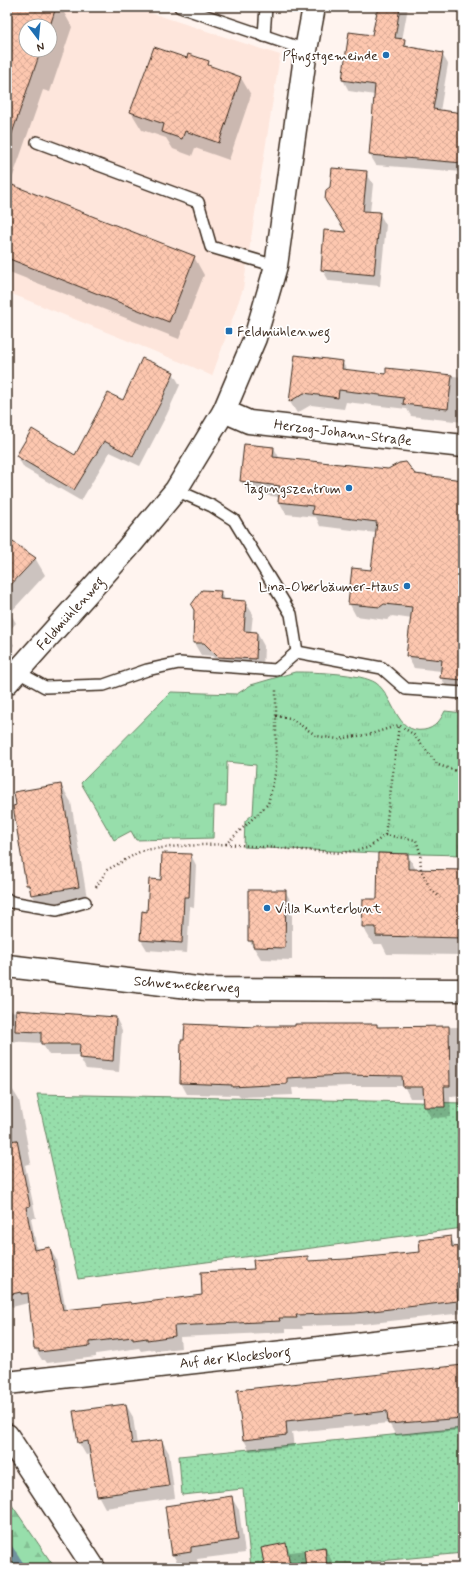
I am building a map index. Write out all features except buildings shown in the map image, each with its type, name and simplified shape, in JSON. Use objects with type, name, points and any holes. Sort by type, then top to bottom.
[{"type":"street","name":"Feldmühlenweg","points":[[12,678],[127,549],[176,490],[224,412],[254,338],[276,266],[306,50],[314,7]]},
{"type":"street","name":"Herzog-Johann-Straße","points":[[224,412],[249,422],[463,446]]},
{"type":"street","name":"Schwemeckerweg","points":[[7,966],[206,989],[463,990]]},
{"type":"street","name":"Auf der Klocksborg","points":[[7,1383],[463,1332]]},
{"type":"street","points":[[7,1435],[94,1568]]},
{"type":"lane","points":[[180,7],[306,50]]},
{"type":"lane","points":[[264,36],[266,7]]},
{"type":"lane","points":[[37,142],[198,202],[211,247],[276,266]]},
{"type":"lane","points":[[176,490],[212,506],[234,520],[291,614],[297,652]]},
{"type":"lane","points":[[12,678],[45,687],[104,685],[147,670],[179,663],[276,670],[297,652]]},
{"type":"lane","points":[[297,652],[382,668],[406,689],[463,693]]},
{"type":"lane","points":[[7,899],[11,902],[57,910],[85,902]]},
{"type":"path","points":[[226,844],[268,804],[276,770],[276,670]]},
{"type":"path","points":[[276,716],[290,718],[317,736],[338,739],[372,734],[399,726],[413,734],[438,766],[463,773]]},
{"type":"path","points":[[85,902],[108,870],[144,850],[180,846],[226,844],[341,853],[368,848],[385,835],[399,726]]},
{"type":"path","points":[[385,835],[416,840],[420,852],[421,870],[430,888],[440,898]]},
{"type":"shaded area","points":[[7,7],[133,7],[280,55],[243,289],[212,376],[7,292]]},
{"type":"green space","points":[[295,672],[349,675],[360,677],[376,683],[382,689],[401,721],[414,730],[431,728],[439,721],[445,711],[463,713],[463,855],[244,847],[245,821],[253,814],[256,765],[227,762],[226,806],[214,806],[213,838],[136,840],[131,831],[114,840],[81,783],[171,692],[237,694],[251,685]]},
{"type":"green space","points":[[37,1094],[463,1103],[463,1228],[78,1279]]},
{"type":"green space","points":[[463,1428],[463,1553],[306,1568],[251,1568],[243,1489],[182,1495],[179,1456]]},
{"type":"green space","points":[[7,1498],[55,1568],[7,1568]]},
{"type":"waterway","points":[[7,1546],[22,1568]]},
{"type":"place","name":"Pfingstgemeinde","points":[[386,55]]},
{"type":"place","name":"Feldmühlenweg","points":[[229,331]]},
{"type":"place","name":"Tagungszentrum","points":[[349,488]]},
{"type":"place","name":"Lina-Oberbäumer-Haus","points":[[407,586]]},
{"type":"place","name":"Villa Kunterbunt","points":[[267,908]]}]
